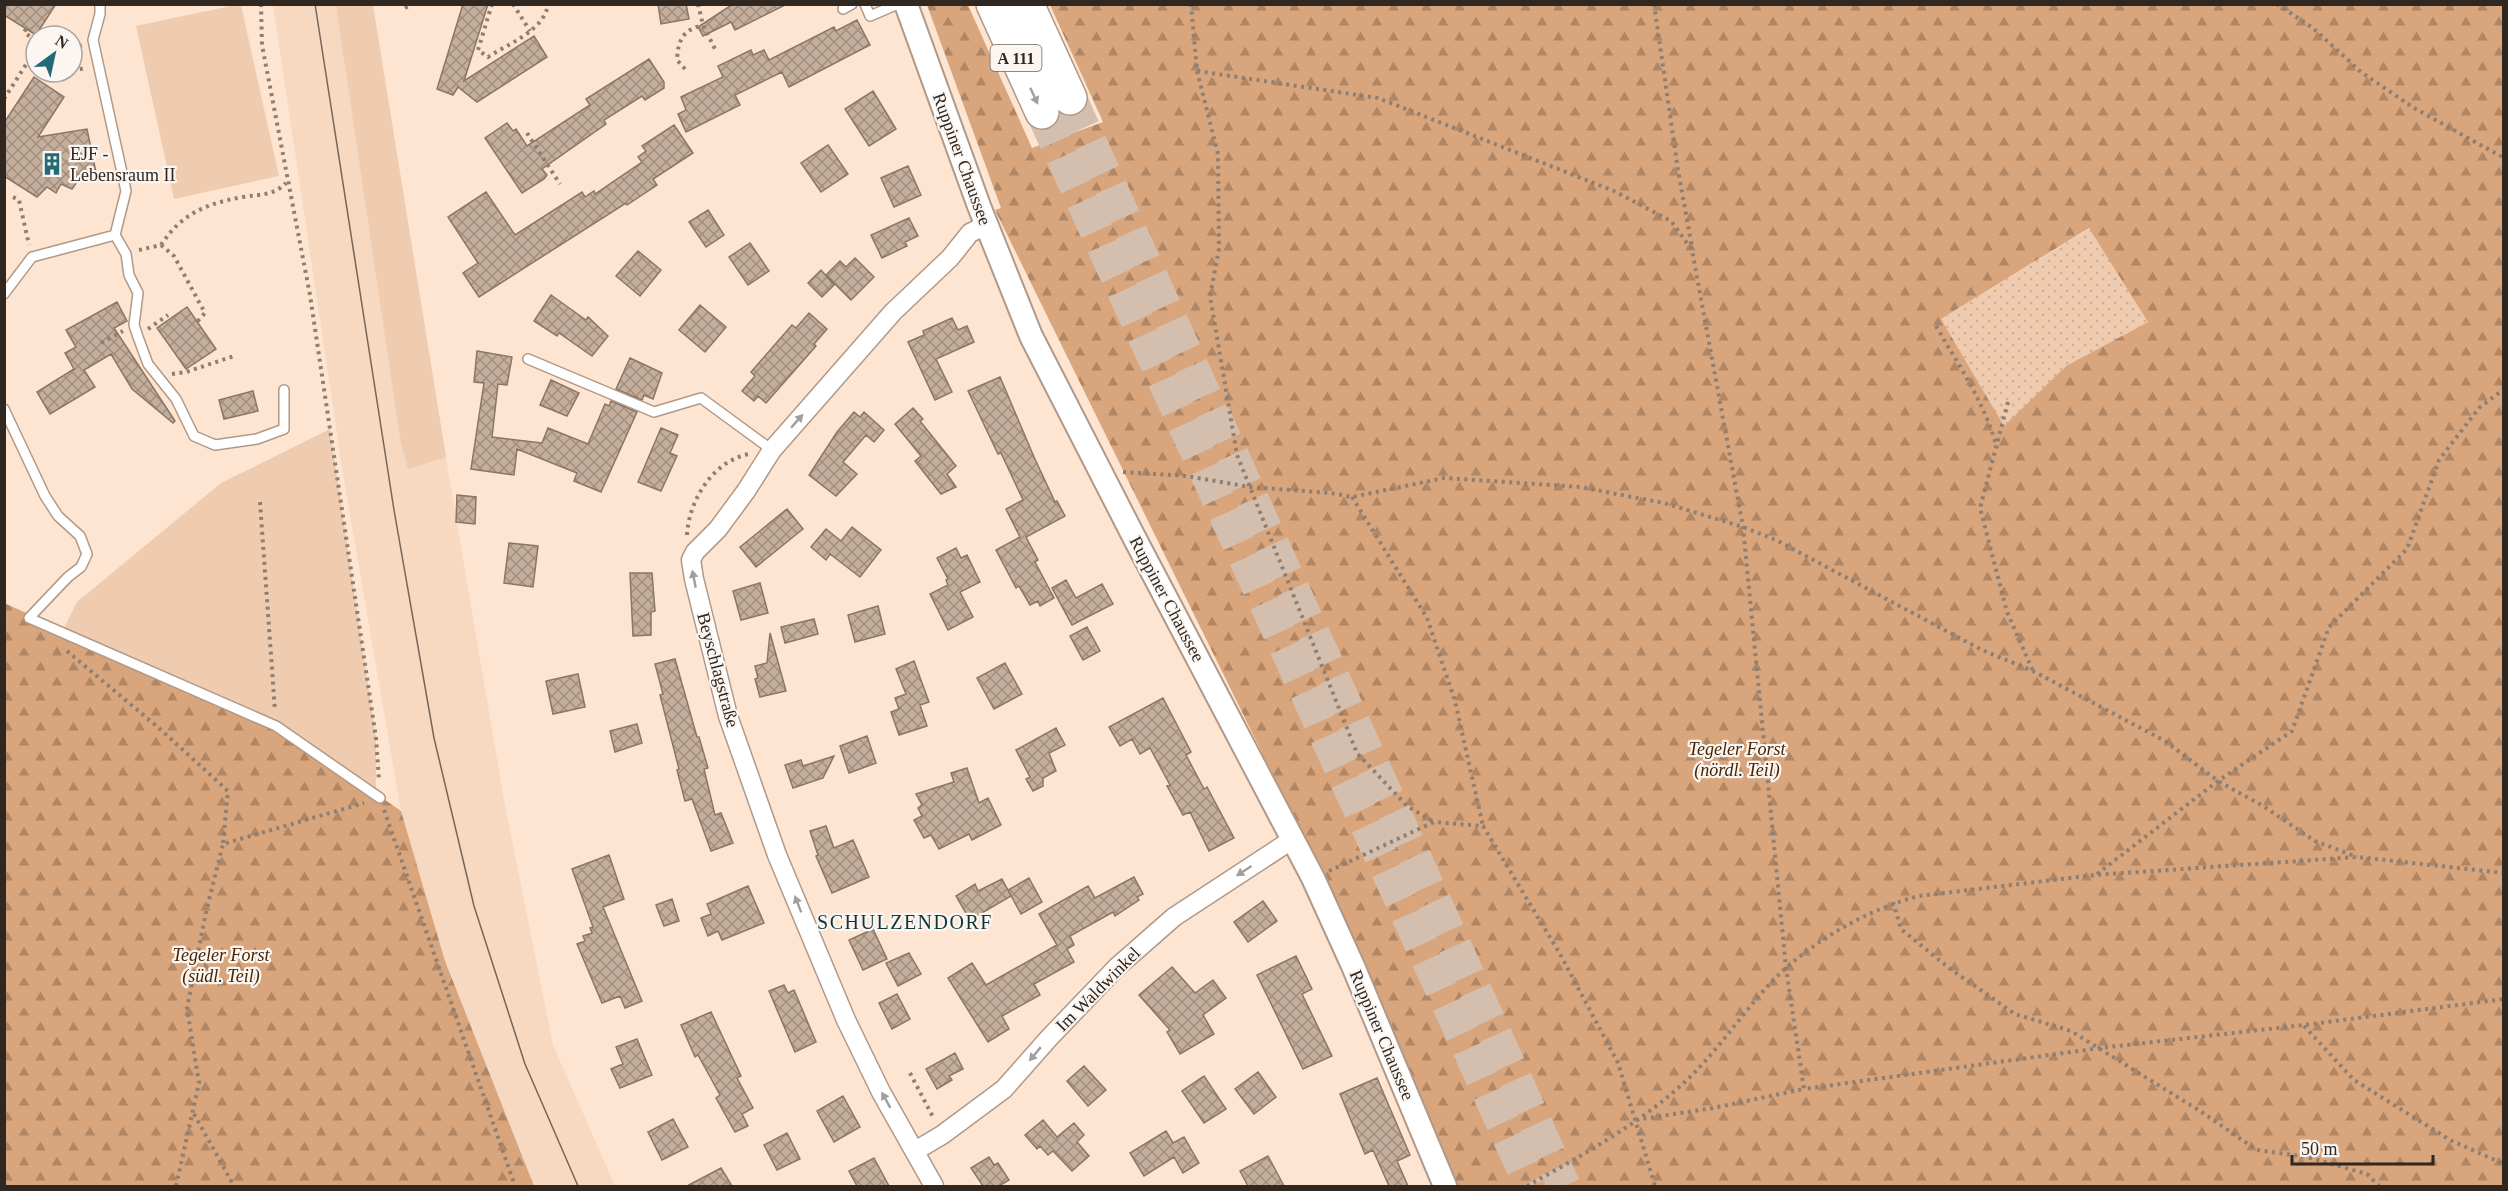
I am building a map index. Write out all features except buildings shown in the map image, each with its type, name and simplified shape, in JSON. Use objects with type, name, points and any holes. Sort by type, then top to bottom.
[{"type":"highway","name":"A 111","points":[[993,4],[1056,105],[1027,4]]},
{"type":"street","name":"Ruppiner Chaussee","points":[[906,4],[986,225],[1031,336],[1313,878],[1353,966],[1445,1186]]},
{"type":"street","points":[[695,552],[718,529],[772,450],[893,312],[950,258],[970,233],[986,225]]},
{"type":"street","name":"Beyschlagstraße","points":[[695,552],[691,560],[694,579],[718,681],[777,855],[846,1020],[881,1092],[934,1186]]},
{"type":"street","name":"Im Waldwinkel","points":[[915,1151],[942,1136],[1004,1089],[1117,967],[1174,917],[1293,839]]},
{"type":"lane","points":[[100,4],[100,14],[93,40],[126,191],[115,235],[126,254],[129,275],[138,293],[134,325],[148,364],[160,375],[176,399],[194,436],[215,445],[257,439],[284,429],[284,390]]},
{"type":"lane","points":[[865,4],[870,15],[898,4]]},
{"type":"lane","points":[[4,294],[32,257],[115,235]]},
{"type":"lane","points":[[528,358],[654,412],[701,398],[772,450]]},
{"type":"lane","points":[[4,409],[45,496],[58,516],[80,536],[87,554],[81,567],[68,577],[29,618],[276,726],[380,798]]},
{"type":"path","points":[[261,4],[262,45],[310,295],[376,738],[380,798],[515,1186]]},
{"type":"path","points":[[405,8],[412,4]]},
{"type":"path","points":[[492,4],[478,50],[488,57],[542,21],[548,4]]},
{"type":"path","points":[[513,4],[530,30]]},
{"type":"path","points":[[698,4],[703,26],[715,50]]},
{"type":"path","points":[[1191,4],[1197,71],[1218,154],[1219,249],[1210,296],[1237,455],[1357,753],[1407,806],[1434,822],[1483,826]]},
{"type":"path","points":[[1654,4],[1678,170],[1743,527],[1786,968],[1804,1089]]},
{"type":"path","points":[[2277,4],[2313,28],[2361,72],[2414,108],[2504,158]]},
{"type":"path","points":[[685,69],[677,60],[678,43],[686,32],[703,26]]},
{"type":"path","points":[[4,99],[24,68]]},
{"type":"path","points":[[1197,71],[1378,98],[1614,191],[1671,221],[1692,250]]},
{"type":"path","points":[[527,133],[560,184]]},
{"type":"path","points":[[126,254],[160,245],[172,227],[188,214],[240,197],[277,192],[287,182]]},
{"type":"path","points":[[13,197],[19,200],[32,257]]},
{"type":"path","points":[[160,245],[174,256],[205,313],[197,322]]},
{"type":"path","points":[[138,337],[168,315]]},
{"type":"path","points":[[101,343],[134,325]]},
{"type":"path","points":[[1936,326],[1990,423],[1997,449]]},
{"type":"path","points":[[160,375],[186,372],[234,357]]},
{"type":"path","points":[[2095,875],[2218,781],[2292,731],[2329,627],[2407,549],[2439,460],[2479,408],[2504,389]]},
{"type":"path","points":[[2008,402],[1980,508],[2007,612],[2033,671]]},
{"type":"path","points":[[695,552],[686,533],[701,491],[717,469],[734,457],[772,450]]},
{"type":"path","points":[[1100,471],[1186,476],[1250,487],[1331,493],[1352,497],[1444,478],[1500,480],[1580,487],[1653,501],[1743,527],[1797,551],[1982,650],[2033,671],[2165,741],[2218,781],[2263,806],[2315,841],[2357,857]]},
{"type":"path","points":[[1352,497],[1427,618],[1455,701],[1483,826],[1560,954],[1618,1063],[1654,1186]]},
{"type":"path","points":[[260,502],[276,726]]},
{"type":"path","points":[[63,647],[228,790],[223,843],[206,912],[187,1008],[199,1083],[176,1186]]},
{"type":"path","points":[[223,843],[380,798]]},
{"type":"path","points":[[1313,878],[1434,822]]},
{"type":"path","points":[[1527,1186],[1636,1120],[1690,1078],[1786,968],[1822,940],[1893,902],[1919,896],[2095,875],[2357,857],[2504,873]]},
{"type":"path","points":[[1893,902],[1901,929],[1949,968],[2015,1014],[2071,1031],[2257,1150],[2307,1157],[2367,1174],[2379,1186]]},
{"type":"path","points":[[1636,1120],[1713,1108],[1804,1089],[2100,1048],[2504,999]]},
{"type":"path","points":[[2304,1025],[2354,1080],[2450,1140],[2504,1164]]},
{"type":"path","points":[[910,1073],[942,1136]]},
{"type":"path","points":[[193,1113],[234,1186]]},
{"type":"shaded area","points":[[241,5],[279,176],[174,199],[136,26]]},
{"type":"shaded area","points":[[273,5],[369,5],[505,806],[553,1045],[615,1186],[534,1186],[445,961],[401,811],[343,474]]},
{"type":"shaded area","points":[[336,5],[373,5],[446,457],[408,469],[401,444]]},
{"type":"shaded area","points":[[2090,228],[2148,322],[2066,366],[2004,427],[1941,319]]},
{"type":"shaded area","points":[[330,429],[376,738],[376,793],[276,724],[63,630],[77,602],[221,483]]},
{"type":"green space","name":"Tegeler Forst (nördl. Teil)","points":[[927,5],[968,5],[1032,148],[1103,122],[1050,5],[2503,5],[2503,1186],[1454,1186],[1331,893],[995,210],[1001,208]],"holes":[[[2089,228],[2148,322],[2066,366],[2004,426],[1941,319]]]},
{"type":"green space","name":"Tegeler Forst (südl. Teil)","points":[[4,603],[276,724],[401,811],[445,961],[534,1186],[5,1186]]},
{"type":"tunnel","points":[[1070,98],[1564,1186]]},
{"type":"tunnel","points":[[1042,112],[1531,1186]]},
{"type":"tram line","points":[[315,4],[394,510],[434,738],[474,906],[525,1064],[578,1186]]},
{"type":"place","name":"EJF - Lebensraum II","points":[[52,164]]},
{"type":"district","name":"SCHULZENDORF","points":[[905,922]]}]
